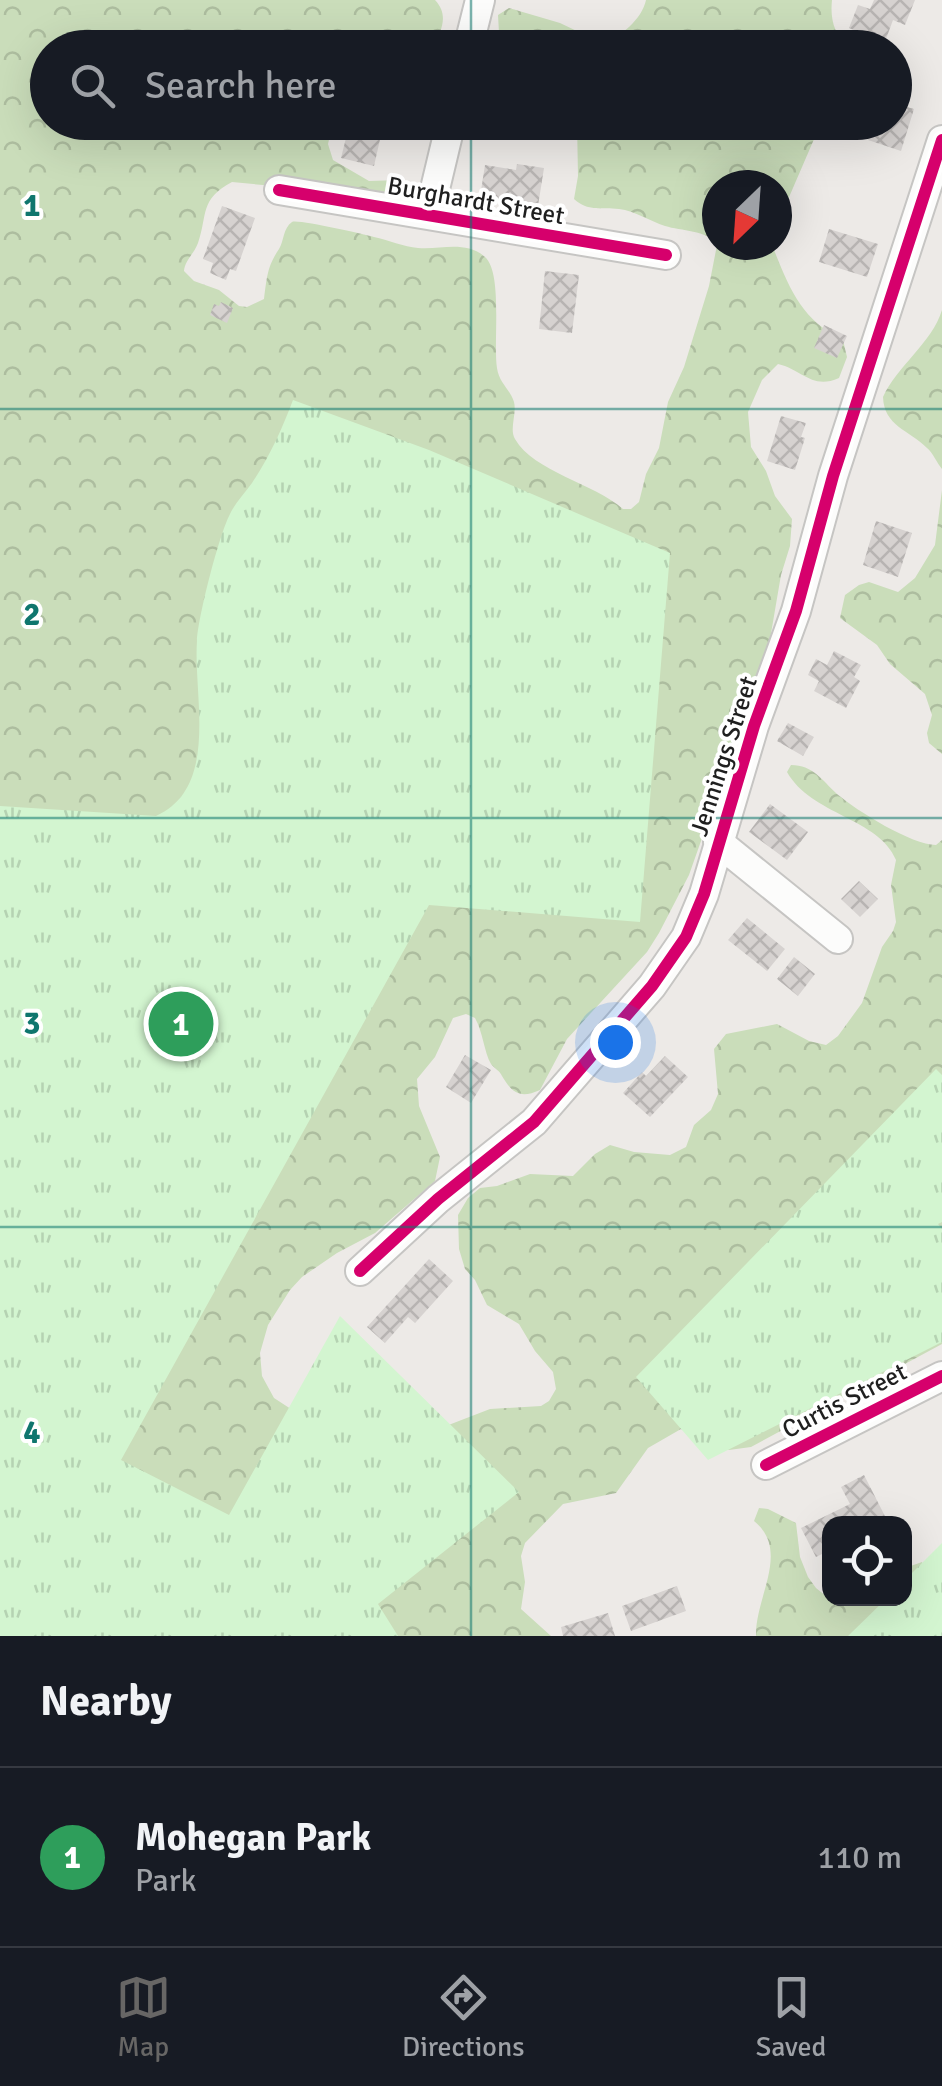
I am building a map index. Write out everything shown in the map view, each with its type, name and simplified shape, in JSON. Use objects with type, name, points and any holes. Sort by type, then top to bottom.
[{"type":"street","points":[[472,30],[480,0]]},
{"type":"street","points":[[429,214],[447,140]]},
{"type":"street","name":"Jennings Street","points":[[360,1271],[438,1199],[534,1122],[652,986],[693,924],[754,726],[796,611],[833,476],[942,140]]},
{"type":"street","name":"Burghardt Street","points":[[279,190],[666,255]]},
{"type":"street","points":[[718,842],[838,939]]},
{"type":"street","name":"Curtis Street","points":[[766,1465],[942,1376]]},
{"type":"green space","points":[[0,0],[435,0],[443,17],[441,30],[30,30],[30,140],[329,140],[333,160],[369,181],[401,180],[407,186],[402,197],[302,194],[232,182],[209,202],[198,243],[184,271],[194,281],[247,307],[264,299],[272,261],[292,222],[413,247],[461,247],[477,252],[491,265],[494,278],[497,368],[514,402],[515,439],[536,460],[623,509],[631,509],[639,502],[646,474],[659,448],[668,402],[684,367],[714,260],[779,260],[806,312],[843,340],[847,357],[839,378],[822,382],[778,364],[762,380],[748,412],[751,447],[775,496],[792,519],[790,546],[768,651],[689,875],[659,933],[647,952],[567,1039],[540,1090],[522,1094],[513,1090],[491,1064],[475,1018],[466,1014],[453,1018],[435,1057],[417,1079],[419,1106],[440,1157],[435,1181],[375,1233],[302,1277],[268,1325],[260,1353],[262,1376],[274,1398],[294,1411],[433,1431],[490,1409],[541,1406],[549,1401],[556,1389],[553,1372],[519,1324],[487,1305],[465,1269],[459,1249],[458,1215],[468,1198],[480,1188],[530,1174],[573,1176],[610,1145],[670,1155],[686,1147],[694,1125],[711,1110],[718,1094],[714,1049],[726,1034],[777,1024],[809,1041],[826,1045],[838,1036],[862,1003],[882,947],[896,922],[891,885],[896,860],[875,835],[798,786],[787,772],[791,765],[811,770],[846,801],[899,833],[926,844],[936,845],[942,840],[942,1344],[751,1447],[729,1450],[681,1429],[648,1448],[616,1493],[563,1504],[525,1543],[521,1556],[525,1582],[521,1609],[551,1636],[0,1636]]},
{"type":"green space","points":[[646,0],[832,0],[836,30],[624,30],[640,14]]},
{"type":"green space","points":[[509,8],[575,30],[499,30],[498,15]]},
{"type":"green space","points":[[577,140],[814,140],[792,190],[792,170],[702,170],[702,234],[665,226],[625,210],[590,207],[574,199]]},
{"type":"green space","points":[[942,310],[942,469],[929,450],[888,415],[883,397],[931,333]]},
{"type":"green space","points":[[293,400],[429,450],[670,553],[640,922],[429,905],[121,1460],[229,1515],[340,1316],[519,1492],[378,1604],[398,1636],[0,1636],[0,806],[156,816],[176,802],[189,784],[199,738],[197,641],[215,557],[230,514],[264,463]]},
{"type":"green space","points":[[942,490],[942,754],[929,743],[927,733],[932,715],[925,694],[890,664],[877,645],[840,618],[845,595],[859,585],[869,582],[898,592],[915,578],[935,545]]},
{"type":"green space","points":[[936,1069],[942,1075],[942,1222],[938,1224],[942,1229],[942,1342],[708,1460],[636,1377]]},
{"type":"green space","points":[[759,1508],[796,1523],[800,1557],[808,1577],[822,1593],[822,1606],[912,1606],[912,1566],[922,1562],[942,1636],[756,1636],[771,1560],[765,1533],[754,1521]]},
{"type":"green space","points":[[942,1543],[942,1636],[848,1636],[879,1606],[912,1606],[912,1573]]},
{"type":"building","points":[[874,0],[915,0],[905,25],[893,20],[889,30],[849,28],[858,5],[870,9]]},
{"type":"building","points":[[346,140],[380,140],[374,166],[341,158]]},
{"type":"building","points":[[868,140],[904,140],[901,151]]},
{"type":"building","points":[[517,164],[544,168],[538,206],[480,197],[485,165],[516,170]]},
{"type":"building","points":[[222,206],[255,218],[236,271],[230,269],[226,280],[210,273],[213,263],[203,259]]},
{"type":"building","points":[[829,229],[878,244],[867,277],[819,262]]},
{"type":"building","points":[[545,271],[579,275],[572,333],[539,329]]},
{"type":"building","points":[[221,302],[233,308],[227,323],[210,315],[214,304],[219,306]]},
{"type":"building","points":[[824,325],[847,336],[837,358],[814,348]]},
{"type":"building","points":[[781,416],[806,423],[795,470],[767,461]]},
{"type":"building","points":[[876,521],[912,533],[898,577],[863,565]]},
{"type":"building","points":[[834,651],[861,665],[854,677],[860,681],[846,708],[814,691],[819,681],[808,675],[816,659],[827,665]]},
{"type":"building","points":[[788,723],[814,737],[803,756],[777,741]]},
{"type":"building","points":[[770,804],[808,832],[787,860],[749,832]]},
{"type":"building","points":[[859,881],[878,899],[860,917],[841,899]]},
{"type":"building","points":[[747,918],[785,949],[767,971],[728,940]]},
{"type":"building","points":[[794,957],[815,974],[798,996],[777,979]]},
{"type":"building","points":[[465,1055],[491,1070],[471,1103],[446,1087]]},
{"type":"building","points":[[665,1056],[688,1077],[650,1117],[623,1093],[642,1072],[646,1076]]},
{"type":"building","points":[[429,1259],[453,1281],[415,1323],[408,1317],[385,1343],[367,1327]]},
{"type":"building","points":[[864,1475],[885,1516],[826,1516],[850,1504],[841,1487]]},
{"type":"building","points":[[822,1518],[822,1554],[816,1557],[801,1528]]},
{"type":"building","points":[[677,1586],[686,1611],[631,1631],[622,1606]]},
{"type":"building","points":[[608,1613],[615,1636],[563,1636],[561,1627]]},
{"type":"cycle path","points":[[360,1271],[438,1199],[534,1122],[652,986],[686,937],[704,894],[754,726],[796,611],[833,476],[942,140]]},
{"type":"cycle path","points":[[279,190],[666,255]]},
{"type":"cycle path","points":[[766,1465],[942,1376]]},
{"type":"place","name":"Mohegan Park","points":[[181,1024]]}]
